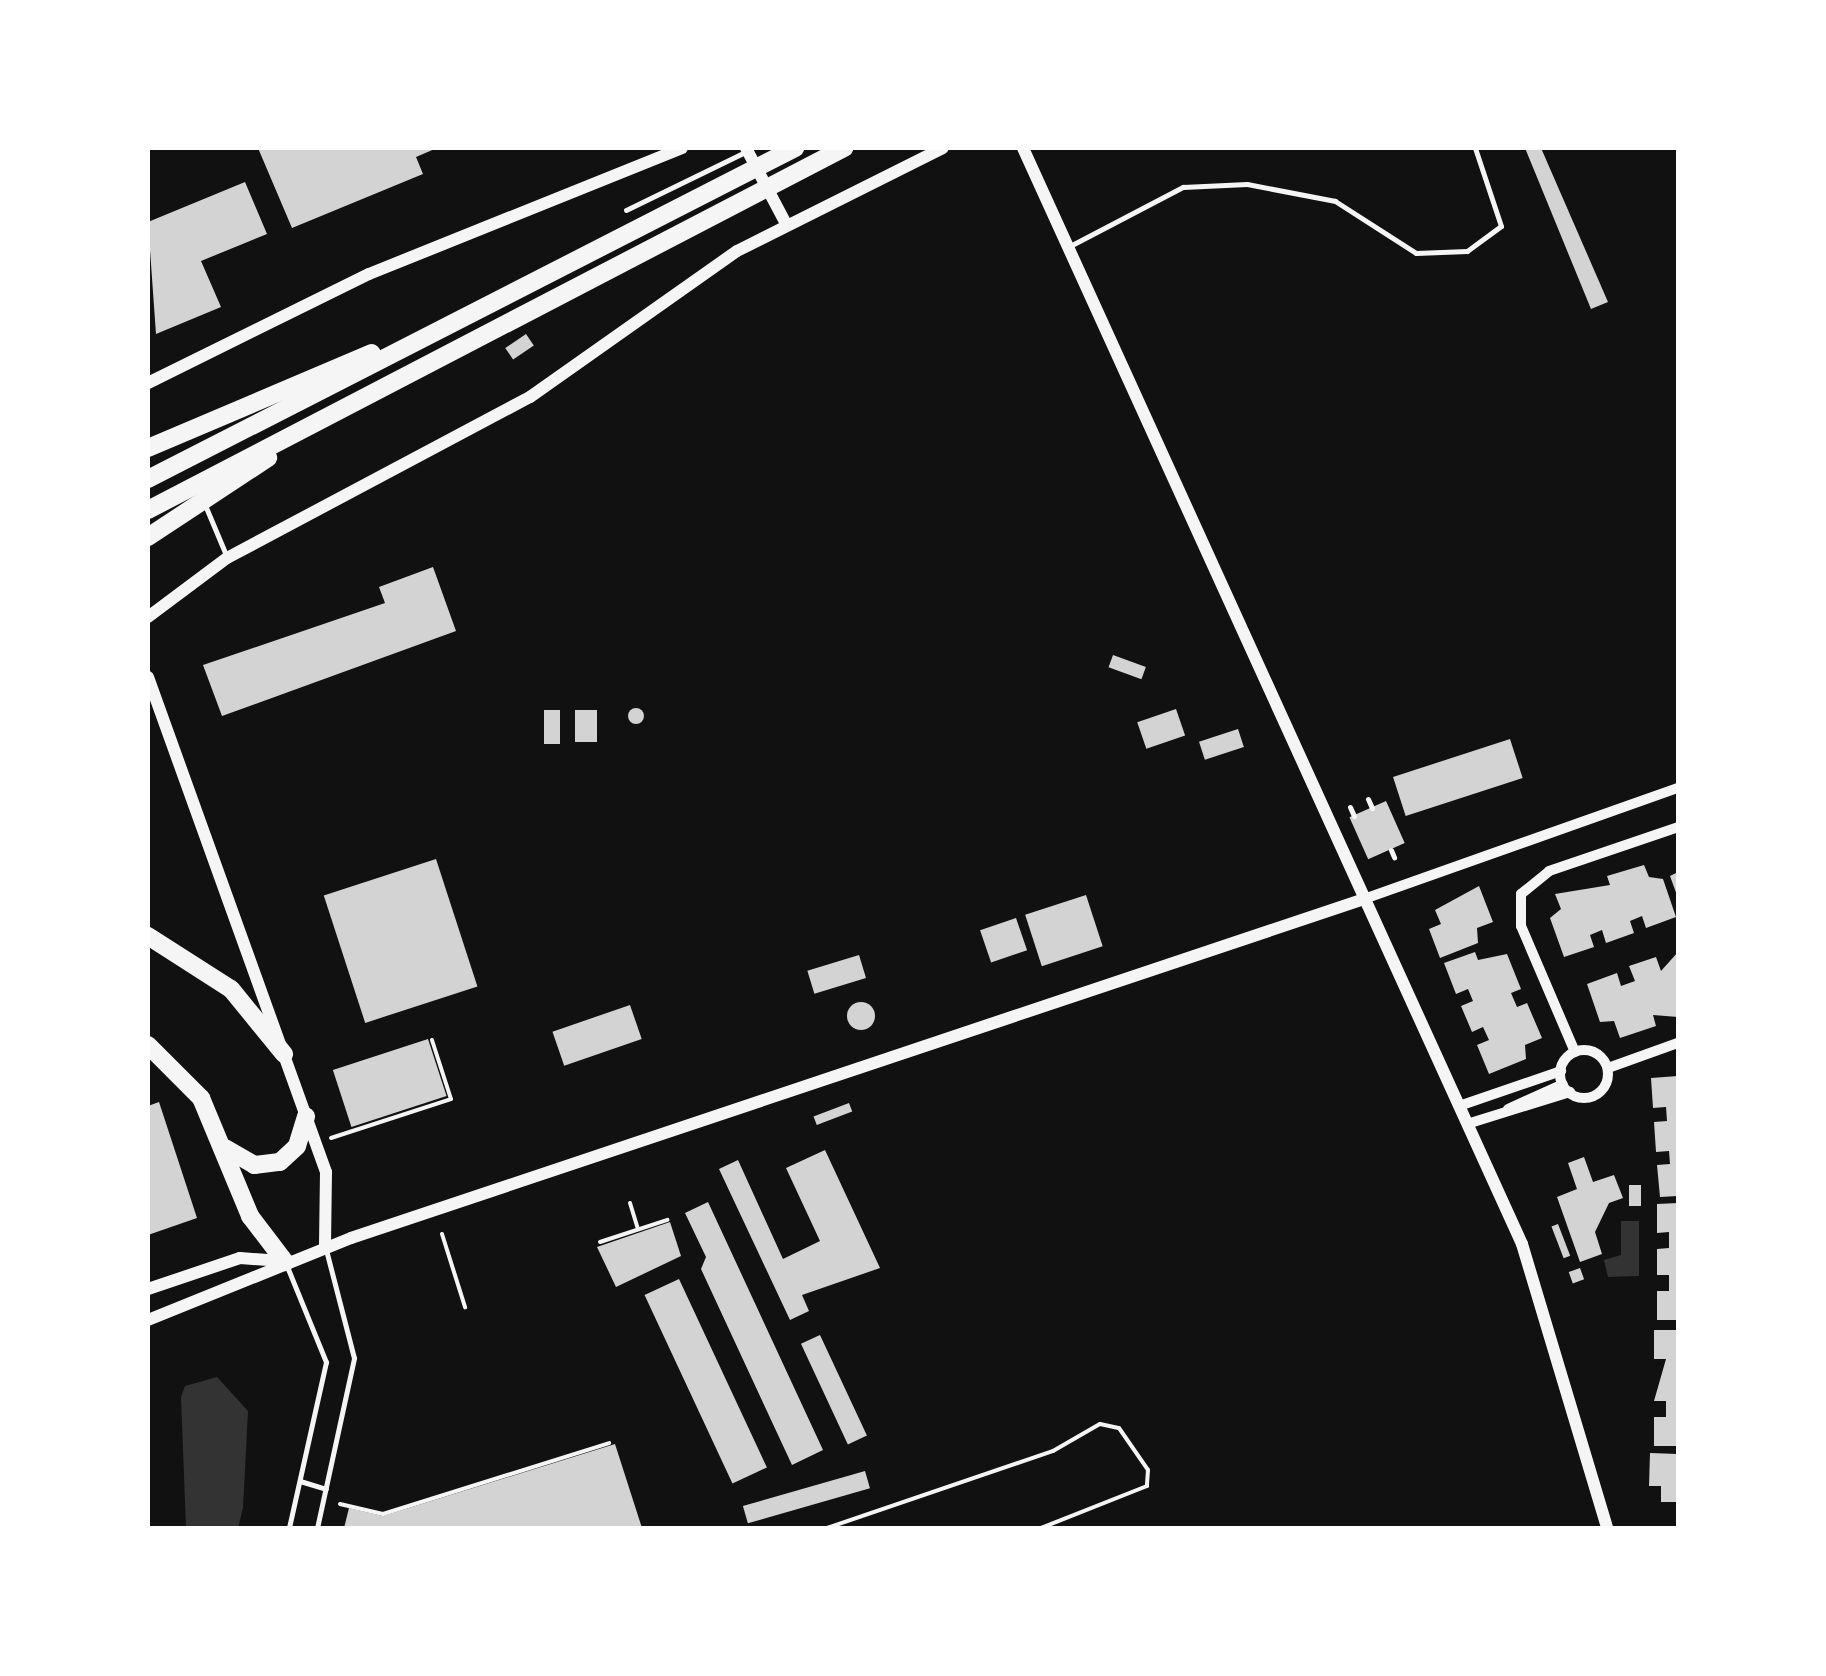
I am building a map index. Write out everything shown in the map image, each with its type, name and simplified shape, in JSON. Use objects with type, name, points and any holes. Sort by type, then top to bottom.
[{"type":"highway","points":[[148,479],[794,148]]},
{"type":"highway","points":[[148,510],[844,148]]},
{"type":"highway","points":[[148,448],[466,316]]},
{"type":"highway","points":[[148,538],[337,410]]},
{"type":"highway","points":[[148,936],[231,989],[284,1054]]},
{"type":"highway","points":[[148,1045],[190,1083],[225,1148],[250,1216],[285,1262]]},
{"type":"highway","points":[[225,1148],[254,1165],[280,1162],[297,1146],[306,1116]]},
{"type":"street","points":[[148,384],[369,274],[682,148]]},
{"type":"street","points":[[148,617],[227,558],[506,412],[786,224],[943,148]]},
{"type":"street","points":[[1023,148],[1468,1124],[1543,1300],[1607,1528]]},
{"type":"street","points":[[747,149],[786,224]]},
{"type":"street","points":[[148,676],[330,1190],[325,1247]]},
{"type":"street","points":[[148,1320],[325,1247],[1364,899],[1678,788]]},
{"type":"street","points":[[1575,1052],[1520,926],[1521,894],[1550,872],[1678,827]]},
{"type":"street","points":[[1468,1124],[1566,1088],[1596,1094],[1608,1068],[1678,1043]]},
{"type":"street","points":[[1459,1106],[1561,1071],[1575,1052]]},
{"type":"street","points":[[1575,1052],[1594,1052],[1608,1068]]},
{"type":"street","points":[[1561,1071],[1566,1088]]},
{"type":"street","points":[[148,1289],[240,1258],[285,1262]]},
{"type":"lane","points":[[1068,247],[1183,187],[1247,184],[1335,201],[1416,254],[1467,250],[1500,226],[1475,148]]},
{"type":"lane","points":[[626,210],[747,149]]},
{"type":"lane","points":[[204,501],[227,558]]},
{"type":"lane","points":[[1368,798],[1372,808]]},
{"type":"lane","points":[[1350,807],[1354,816]]},
{"type":"lane","points":[[317,1528],[354,1358],[325,1247]]},
{"type":"lane","points":[[285,1262],[326,1362],[289,1528]]},
{"type":"lane","points":[[300,1481],[326,1488]]},
{"type":"path","points":[[331,1138],[451,1098],[432,1040]]},
{"type":"path","points":[[630,1203],[638,1230]]},
{"type":"path","points":[[600,1242],[667,1220]]},
{"type":"path","points":[[442,1234],[464,1308]]},
{"type":"path","points":[[827,1528],[1054,1450],[1100,1424],[1119,1428],[1148,1470],[1147,1486],[1041,1528]]},
{"type":"path","points":[[340,1504],[383,1514],[609,1443]]},
{"type":"shaded area","points":[[1621,1221],[1639,1221],[1639,1276],[1608,1277],[1604,1260],[1621,1255]]},
{"type":"shaded area","points":[[217,1377],[248,1411],[243,1508],[238,1528],[186,1528],[181,1397],[185,1386]]},
{"type":"building","points":[[258,148],[437,148],[416,157],[423,174],[292,228]]},
{"type":"building","points":[[1525,148],[1541,148],[1608,302],[1591,309]]},
{"type":"building","points":[[245,182],[267,234],[201,261],[221,307],[156,334],[148,222]]},
{"type":"building","points":[[526,334],[534,346],[513,360],[505,348]]},
{"type":"building","points":[[433,567],[456,631],[222,716],[203,665],[385,603],[379,587]]},
{"type":"building","points":[[1113,655],[1146,667],[1141,679],[1109,667]]},
{"type":"building","points":[[636,708],[644,716],[636,724],[628,716]]},
{"type":"building","points":[[1176,709],[1185,735],[1146,749],[1137,722]]},
{"type":"building","points":[[544,710],[560,710],[560,744],[544,744]]},
{"type":"building","points":[[575,710],[597,710],[597,742],[575,742]]},
{"type":"building","points":[[1238,729],[1244,747],[1205,760],[1199,742]]},
{"type":"building","points":[[1510,739],[1523,778],[1406,816],[1393,777]]},
{"type":"building","points":[[1386,801],[1405,843],[1368,859],[1349,817]]},
{"type":"building","points":[[436,859],[477,986],[365,1023],[324,895]]},
{"type":"building","points":[[1644,865],[1649,877],[1663,879],[1676,917],[1646,928],[1642,916],[1630,921],[1634,933],[1606,943],[1602,930],[1590,935],[1594,947],[1564,957],[1550,918],[1561,909],[1555,894],[1610,885],[1607,876]]},
{"type":"building","points":[[1678,872],[1678,898],[1670,876]]},
{"type":"building","points":[[1479,886],[1493,922],[1477,928],[1478,943],[1440,958],[1429,929],[1441,924],[1435,910]]},
{"type":"building","points":[[1086,895],[1103,946],[1042,966],[1025,915]]},
{"type":"building","points":[[1016,918],[1027,950],[991,963],[980,930]]},
{"type":"building","points":[[1475,952],[1478,960],[1507,954],[1521,989],[1511,993],[1517,1007],[1527,1003],[1542,1038],[1525,1045],[1526,1059],[1489,1074],[1477,1045],[1489,1040],[1483,1027],[1472,1032],[1461,1006],[1473,1001],[1468,989],[1456,994],[1444,963]]},
{"type":"building","points":[[1678,952],[1678,1017],[1653,1015],[1656,1026],[1620,1038],[1614,1021],[1600,1022],[1587,984],[1617,973],[1621,986],[1635,981],[1629,966],[1656,957],[1661,971]]},
{"type":"building","points":[[859,955],[866,978],[814,994],[807,971]]},
{"type":"building","points":[[861,1002],[871,1006],[875,1016],[871,1026],[861,1030],[851,1026],[847,1016],[851,1006]]},
{"type":"building","points":[[630,1005],[642,1039],[564,1066],[552,1032]]},
{"type":"building","points":[[428,1039],[447,1096],[351,1127],[333,1070]]},
{"type":"building","points":[[1678,1076],[1678,1196],[1660,1197],[1657,1165],[1670,1164],[1669,1151],[1656,1152],[1654,1122],[1667,1121],[1666,1107],[1653,1108],[1651,1078]]},
{"type":"building","points":[[159,1102],[197,1218],[148,1235],[148,1106]]},
{"type":"building","points":[[849,1103],[852,1111],[817,1125],[814,1117]]},
{"type":"building","points":[[825,1150],[880,1268],[802,1295],[809,1311],[790,1320],[719,1169],[738,1160],[783,1259],[820,1241],[786,1168]]},
{"type":"building","points":[[1584,1157],[1593,1182],[1614,1175],[1623,1198],[1609,1203],[1595,1232],[1602,1254],[1580,1262],[1557,1197],[1577,1189],[1568,1163]]},
{"type":"building","points":[[1629,1185],[1641,1185],[1641,1206],[1629,1206]]},
{"type":"building","points":[[708,1202],[823,1450],[792,1465],[701,1269],[706,1257],[685,1213]]},
{"type":"building","points":[[1678,1203],[1678,1320],[1657,1320],[1657,1291],[1669,1291],[1669,1275],[1657,1275],[1657,1249],[1669,1248],[1669,1232],[1657,1233],[1657,1204]]},
{"type":"building","points":[[670,1222],[681,1256],[616,1287],[597,1247]]},
{"type":"building","points":[[1558,1224],[1570,1256],[1564,1258],[1551,1227]]},
{"type":"building","points":[[1580,1268],[1584,1279],[1573,1283],[1569,1272]]},
{"type":"building","points":[[679,1279],[767,1468],[732,1484],[645,1295]]},
{"type":"building","points":[[1654,1330],[1678,1330],[1678,1446],[1654,1446],[1654,1417],[1666,1417],[1666,1401],[1654,1401],[1666,1359],[1654,1359]]},
{"type":"building","points":[[820,1335],[867,1436],[848,1444],[801,1344]]},
{"type":"building","points":[[615,1444],[642,1528],[344,1528],[349,1508],[383,1516]]},
{"type":"building","points":[[1650,1453],[1678,1454],[1678,1502],[1661,1502],[1661,1486],[1649,1486]]},
{"type":"building","points":[[865,1471],[870,1488],[748,1523],[743,1506]]}]
